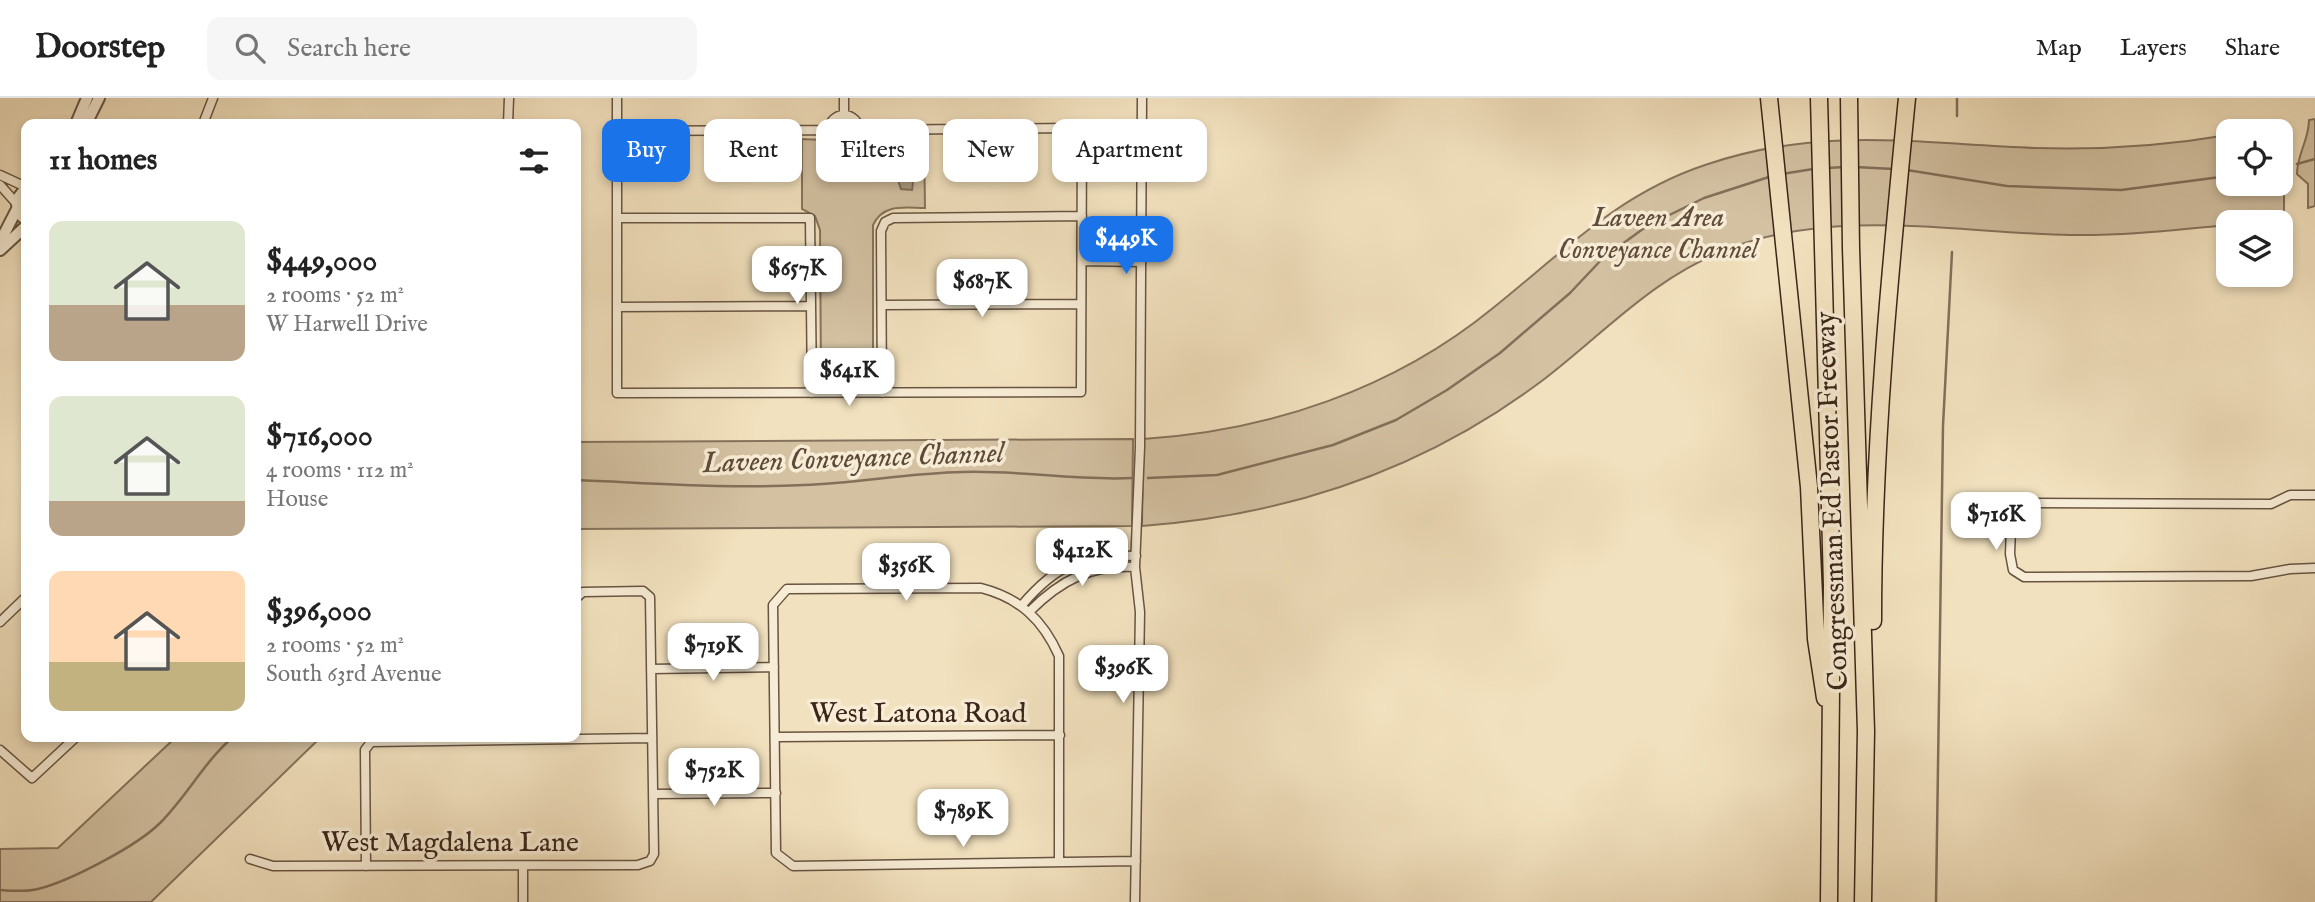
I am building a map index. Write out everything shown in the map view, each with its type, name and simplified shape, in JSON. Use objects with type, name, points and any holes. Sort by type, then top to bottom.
[{"type":"highway","points":[[1769,98],[1809,487],[1816,639],[1833,734]]},
{"type":"highway","name":"Congressman Ed Pastor Freeway","points":[[1819,98],[1832,585],[1833,734],[1829,902]]},
{"type":"highway","name":"Congressman Ed Pastor Freeway","points":[[1849,98],[1866,732],[1863,902]]},
{"type":"highway","points":[[1866,732],[1873,686],[1874,514],[1881,400],[1898,186],[1908,98]]},
{"type":"street","points":[[78,119],[87,98]]},
{"type":"street","points":[[88,119],[99,98]]},
{"type":"street","points":[[205,119],[212,98]]},
{"type":"street","points":[[508,119],[509,98]]},
{"type":"street","points":[[617,98],[617,119]]},
{"type":"street","points":[[844,98],[844,114]]},
{"type":"street","points":[[1135,902],[1140,612],[1135,567],[1139,455],[1142,98]]},
{"type":"street","points":[[835,119],[844,114],[854,119]]},
{"type":"street","points":[[617,182],[617,393],[1081,392],[1083,128],[929,129]]},
{"type":"street","points":[[690,131],[816,130]]},
{"type":"street","points":[[0,175],[21,186]]},
{"type":"street","points":[[0,186],[21,213]]},
{"type":"street","points":[[0,242],[21,193]]},
{"type":"street","points":[[882,393],[881,231],[885,222],[893,218],[1082,216]]},
{"type":"street","points":[[617,218],[810,218],[812,393]]},
{"type":"street","points":[[0,250],[21,231]]},
{"type":"street","points":[[1082,261],[1141,262]]},
{"type":"street","points":[[882,305],[1081,304]]},
{"type":"street","points":[[617,307],[811,306]]},
{"type":"street","points":[[2315,495],[2290,495],[2272,504],[2012,503],[2010,554],[2013,570],[2024,577],[2251,576],[2290,569],[2315,568]]},
{"type":"street","points":[[1022,605],[1040,584],[1069,564],[1113,555],[1136,556]]},
{"type":"street","points":[[1030,611],[1060,583],[1075,575],[1107,568],[1135,567]]},
{"type":"street","points":[[1059,862],[1059,656],[1052,640],[1030,611],[981,588],[787,589],[779,595],[773,605],[776,853],[784,861],[793,866],[1136,861]]},
{"type":"street","points":[[581,594],[643,591],[650,597],[653,794],[776,793]]},
{"type":"street","points":[[0,622],[21,602]]},
{"type":"street","points":[[652,669],[774,667]]},
{"type":"street","name":"West Latona Road","points":[[776,737],[1060,735]]},
{"type":"street","points":[[581,739],[652,738]]},
{"type":"street","points":[[0,750],[32,778],[71,742]]},
{"type":"street","points":[[366,866],[365,750],[371,742]]},
{"type":"street","name":"West Magdalena Lane","points":[[250,859],[273,866],[638,865],[650,861],[654,854],[653,794]]},
{"type":"street","points":[[523,866],[523,902]]},
{"type":"green space","points":[[2315,119],[2315,206],[2308,208],[2308,184],[2297,174],[2309,120]]},
{"type":"green space","name":"Laveen Area Conveyance Channel","points":[[2216,137],[2216,196],[2284,196],[2284,210],[2216,210],[2216,226],[2110,235],[1858,226],[1816,228],[1774,235],[1733,247],[1679,273],[1632,306],[1543,380],[1498,412],[1403,463],[1302,499],[1197,520],[1142,526],[1143,439],[1237,427],[1328,401],[1372,383],[1455,337],[1618,208],[1674,177],[1705,165],[1789,145],[1830,141],[1910,141],[2084,148]]},
{"type":"green space","points":[[802,139],[816,140],[816,182],[925,182],[925,208],[895,208],[883,213],[873,225],[873,378],[865,384],[825,383],[821,377],[820,230],[815,216],[802,209]]},
{"type":"green space","points":[[1133,439],[1132,526],[581,529],[581,442]]},
{"type":"green space","points":[[171,742],[316,742],[151,902],[0,902],[0,849],[58,848]]},
{"type":"shaded area","points":[[899,182],[913,182],[912,190],[901,189]]},
{"type":"waterway","points":[[1957,98],[1957,116]]},
{"type":"waterway","name":"Laveen Conveyance Channel","points":[[2297,164],[2315,159]]},
{"type":"waterway","name":"Laveen Conveyance Channel","points":[[1827,168],[1845,167]]},
{"type":"waterway","name":"Laveen Conveyance Channel","points":[[1855,167],[1894,169]]},
{"type":"waterway","name":"Laveen Conveyance Channel","points":[[1782,174],[1813,169]]},
{"type":"waterway","name":"Laveen Conveyance Channel","points":[[1907,170],[2007,186],[2121,190],[2216,178]]},
{"type":"waterway","name":"Laveen Conveyance Channel","points":[[1148,478],[1217,475],[1333,445],[1396,420],[1447,390],[1500,353],[1570,293],[1603,258],[1647,226],[1704,198],[1772,176]]},
{"type":"waterway","points":[[1936,902],[1943,426],[1952,252]]},
{"type":"waterway","name":"Laveen Conveyance Channel","points":[[581,480],[776,486],[963,472],[1132,478]]},
{"type":"waterway","name":"Laveen Conveyance Channel","points":[[0,890],[29,891],[51,885],[102,862],[136,842],[170,813],[213,757],[228,742]]}]
